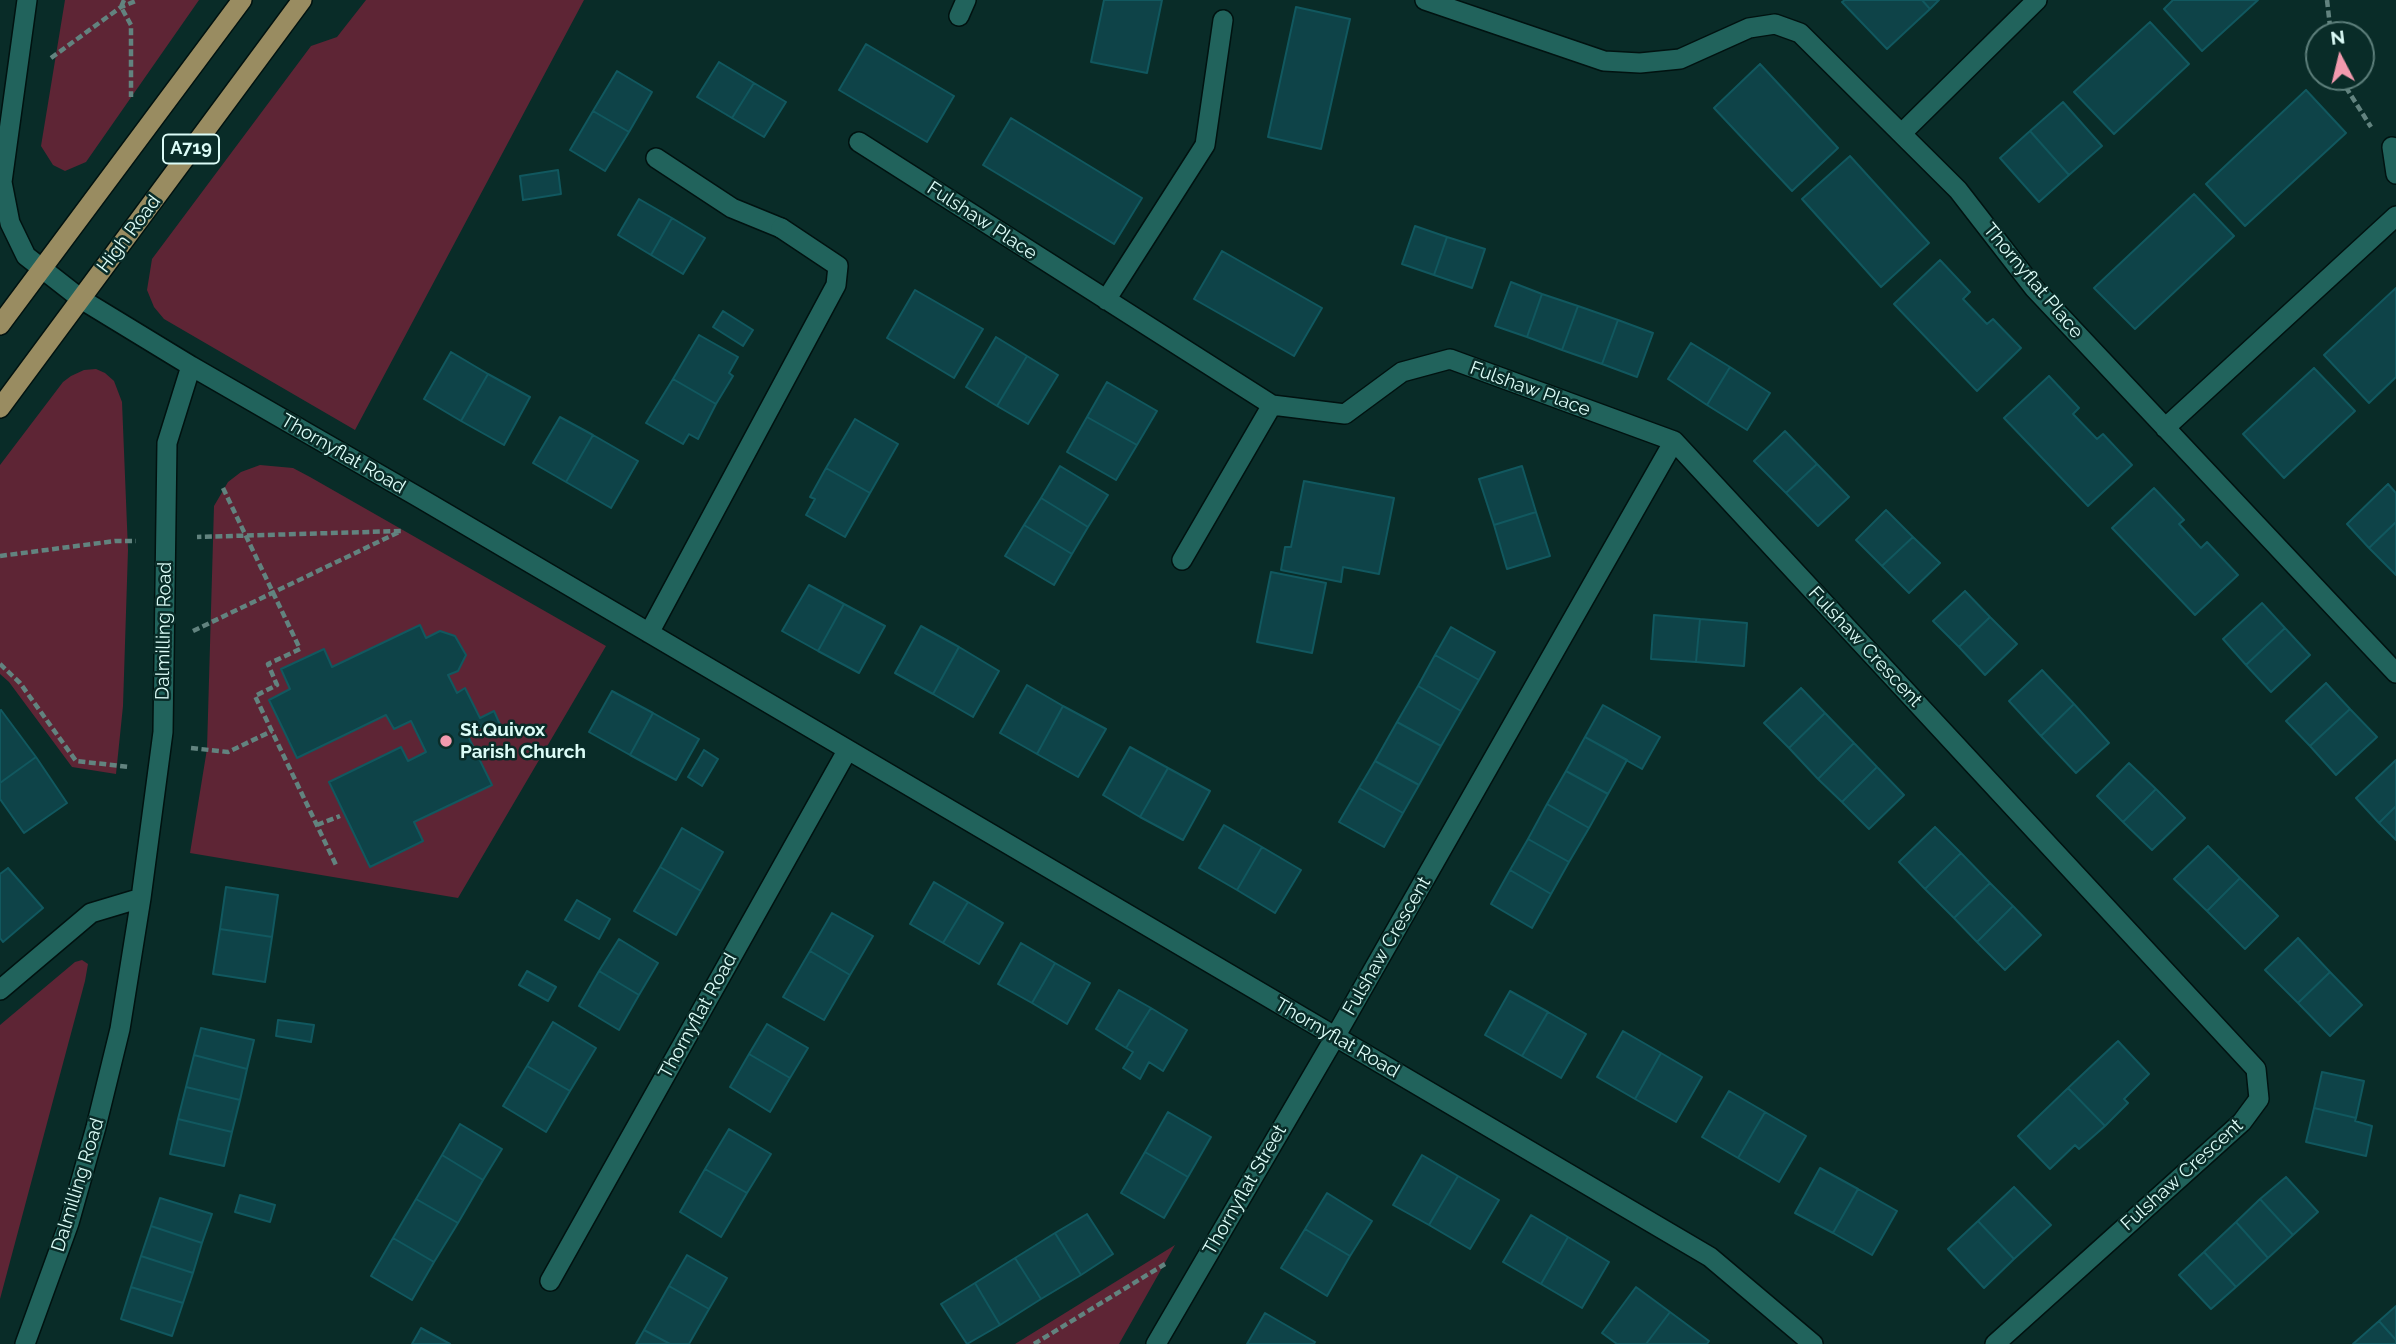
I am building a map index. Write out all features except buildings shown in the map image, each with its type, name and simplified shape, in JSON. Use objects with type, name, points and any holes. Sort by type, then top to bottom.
[{"type":"main road","name":"A719","points":[[0,325],[242,0]]},
{"type":"main road","name":"High Road","points":[[80,299],[302,0]]},
{"type":"main road","name":"A719","points":[[0,408],[80,299]]},
{"type":"street","name":"Thornyflat Road","points":[[27,0],[2,182],[10,223],[26,256],[80,299],[1710,1258],[1813,1344]]},
{"type":"street","name":"Thornyflat Place","points":[[1425,0],[1604,61],[1640,63],[1680,59],[1749,28],[1775,24],[1800,33],[1958,190],[2034,288],[2396,673]]},
{"type":"street","points":[[1902,133],[2037,0]]},
{"type":"street","points":[[1106,300],[1205,145],[1223,20]]},
{"type":"street","name":"Fulshaw Place","points":[[859,142],[1272,405],[1345,414],[1402,372],[1450,359],[1674,442]]},
{"type":"street","points":[[2392,147],[2396,174]]},
{"type":"street","points":[[649,633],[836,285],[838,267],[781,228],[732,208],[656,158]]},
{"type":"street","points":[[2165,428],[2396,216]]},
{"type":"street","name":"Dalmilling Road","points":[[25,1344],[69,1223],[120,1030],[161,746],[167,443],[191,366]]},
{"type":"street","points":[[1182,560],[1272,405]]},
{"type":"street","name":"Fulshaw Crescent","points":[[1335,1037],[1674,442],[2256,1069],[2259,1099],[2242,1122],[1995,1344]]},
{"type":"street","name":"Thornyflat Road","points":[[550,1281],[847,751]]},
{"type":"street","points":[[0,990],[91,913],[141,898]]},
{"type":"street","name":"Thornyflat Street","points":[[1156,1344],[1335,1037]]},
{"type":"path","points":[[121,7],[124,0]]},
{"type":"path","points":[[19,57],[48,60],[121,7],[138,0]]},
{"type":"path","points":[[2327,0],[2329,21]]},
{"type":"path","points":[[121,7],[131,25],[131,108],[151,123]]},
{"type":"path","points":[[223,488],[299,649],[268,664],[277,685],[255,696],[336,866]]},
{"type":"path","points":[[0,556],[115,541],[401,531],[164,645]]},
{"type":"path","points":[[0,664],[20,684],[76,761],[158,771]]},
{"type":"path","points":[[161,746],[228,752],[272,731]]},
{"type":"path","points":[[317,825],[340,816]]},
{"type":"path","points":[[1034,1344],[1176,1257]]},
{"type":"shaded area","points":[[65,0],[199,0],[86,162],[65,171],[53,165],[41,146]]},
{"type":"shaded area","points":[[366,0],[584,0],[355,430],[164,319],[154,307],[147,290],[152,259],[311,46],[337,37]]},
{"type":"shaded area","points":[[96,369],[114,381],[122,402],[128,550],[123,706],[116,774],[72,767],[9,682],[0,674],[0,465],[63,382],[84,370]]},
{"type":"shaded area","points":[[260,465],[293,468],[606,646],[458,898],[190,853],[207,749],[214,506],[228,482],[241,472]]},
{"type":"shaded area","points":[[82,960],[88,964],[85,981],[0,1299],[0,1025],[75,962]]},
{"type":"shaded area","points":[[1175,1245],[1119,1344],[1015,1344]]},
{"type":"place","name":"St.Quivox Parish Church","points":[[446,741]]}]
